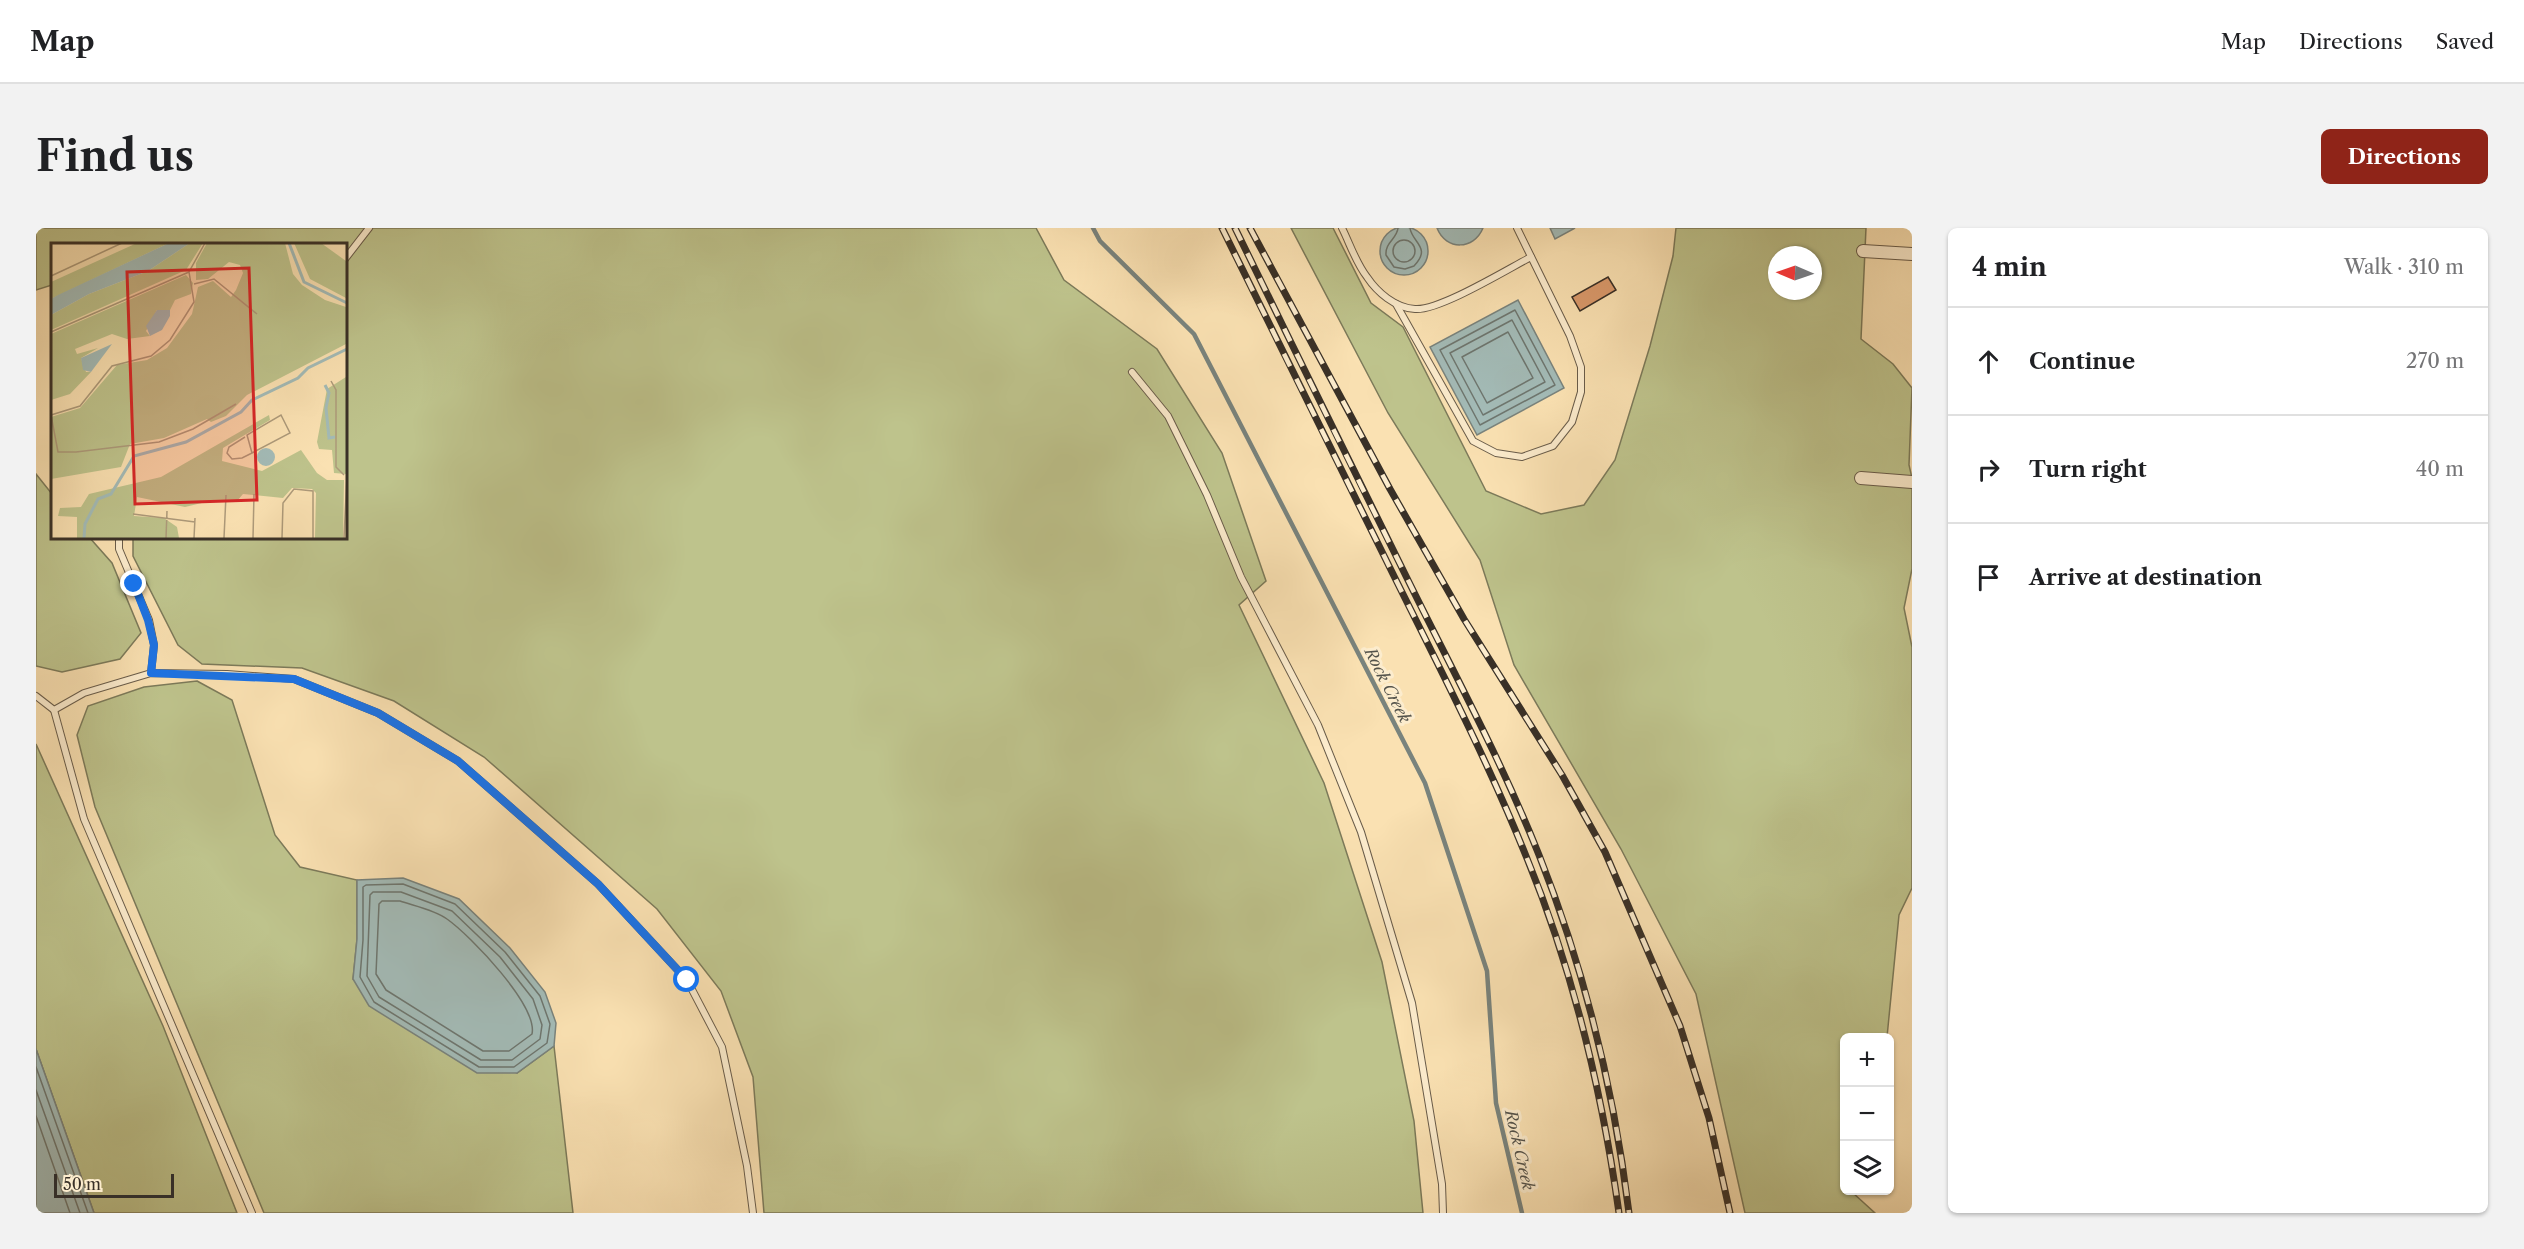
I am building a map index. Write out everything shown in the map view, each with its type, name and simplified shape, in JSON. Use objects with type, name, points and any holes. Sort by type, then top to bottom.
[{"type":"street","points":[[1863,251],[1912,254]]},
{"type":"street","points":[[1861,478],[1912,482]]},
{"type":"lane","points":[[346,258],[369,228]]},
{"type":"lane","points":[[1342,228],[1366,276],[1382,295],[1396,304],[1413,310],[1424,309],[1449,299],[1531,257]]},
{"type":"lane","points":[[1396,304],[1473,441],[1496,453],[1522,458],[1553,446],[1572,422],[1581,392],[1581,367],[1570,336],[1517,228]]},
{"type":"lane","points":[[1132,372],[1168,416],[1207,495],[1241,577],[1317,725],[1361,832],[1412,1003],[1442,1184],[1443,1213]]},
{"type":"lane","points":[[119,538],[119,549],[148,620],[154,645],[151,673]]},
{"type":"lane","points":[[54,710],[84,693],[151,673],[294,679],[378,713],[458,761],[598,884],[687,980],[722,1047],[747,1166],[753,1213]]},
{"type":"lane","points":[[36,696],[54,710],[84,819],[252,1213]]},
{"type":"green space","points":[[36,228],[1036,228],[1064,280],[1157,349],[1222,453],[1266,581],[1239,605],[1324,783],[1382,962],[1414,1121],[1423,1213],[764,1213],[753,1077],[721,991],[657,909],[484,757],[394,701],[302,668],[202,664],[178,645],[133,556],[133,538],[346,538],[346,243],[51,243],[51,285],[36,290]]},
{"type":"green space","points":[[1291,228],[1333,228],[1371,303],[1403,327],[1486,491],[1541,514],[1584,505],[1615,460],[1650,346],[1673,256],[1676,228],[1866,228],[1861,339],[1893,364],[1912,388],[1909,465],[1912,478],[1912,569],[1904,608],[1912,647],[1912,888],[1899,915],[1887,1033],[1840,1033],[1840,1195],[1855,1195],[1875,1213],[1745,1213],[1696,994],[1621,849],[1514,665],[1480,560],[1388,413]]},
{"type":"green space","points":[[36,474],[51,493],[51,538],[90,538],[112,563],[141,633],[120,659],[62,672],[36,666]]},
{"type":"green space","points":[[197,681],[232,700],[275,835],[300,867],[357,880],[357,939],[353,979],[517,1073],[554,1046],[573,1213],[264,1213],[95,807],[77,735],[88,706],[144,687]]},
{"type":"green space","points":[[36,744],[163,1026],[237,1213],[94,1213],[36,1049]]},
{"type":"water","points":[[1404,227],[1421,234],[1428,251],[1421,268],[1404,275],[1387,268],[1380,251],[1387,234]]},
{"type":"water","points":[[1437,228],[1483,228],[1473,241],[1460,245],[1447,241]]},
{"type":"water","points":[[1550,228],[1575,228],[1555,239]]},
{"type":"water","points":[[1518,300],[1564,388],[1477,435],[1430,347]]},
{"type":"water","points":[[403,878],[459,899],[510,948],[545,992],[556,1023],[554,1046],[517,1073],[477,1073],[369,1006],[353,979],[357,939],[357,880]]},
{"type":"water","points":[[36,1049],[89,1199],[94,1213],[36,1213]]},
{"type":"building","points":[[1608,277],[1616,290],[1580,311],[1572,297]]},
{"type":"waterway","name":"Rock Creek","points":[[1093,228],[1100,241],[1194,334],[1425,783],[1487,971],[1496,1103],[1522,1213]]},
{"type":"railway","points":[[1222,228],[1462,714],[1526,856],[1558,943],[1584,1032],[1604,1122],[1619,1213]]},
{"type":"railway","points":[[1235,228],[1491,747],[1539,855],[1570,943],[1596,1031],[1615,1121],[1629,1213]]},
{"type":"railway","points":[[1250,228],[1390,489],[1464,619],[1562,775],[1605,852],[1680,1026],[1709,1118],[1730,1213]]},
{"type":"route","points":[[134,584],[148,620],[154,645],[151,673],[294,679],[378,713],[458,761],[598,884],[687,980]]}]
